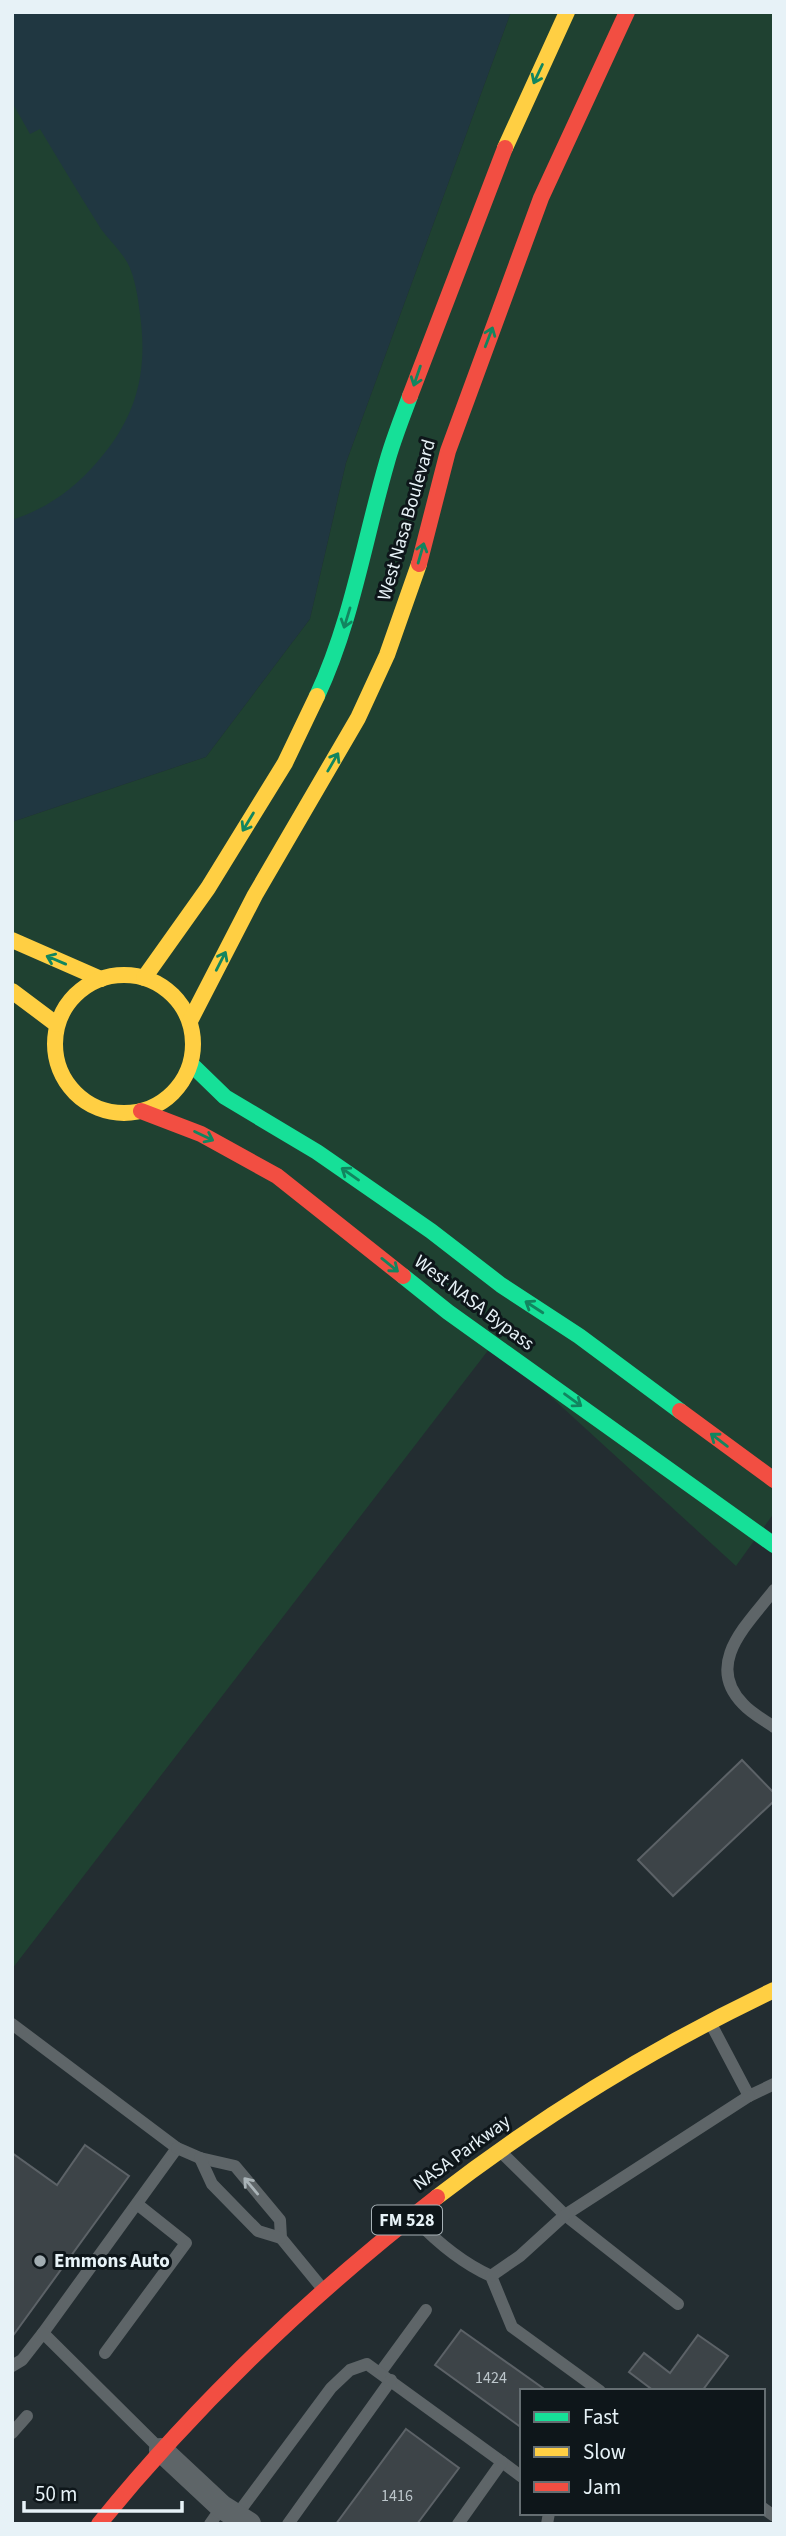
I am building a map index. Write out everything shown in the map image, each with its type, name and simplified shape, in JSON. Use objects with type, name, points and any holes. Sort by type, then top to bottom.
[{"type":"street","name":"West Nasa Boulevard","points":[[144,978],[208,888],[285,763],[333,662],[361,570],[387,462],[429,342],[510,136],[567,12]]},
{"type":"street","name":"West Nasa Boulevard","points":[[190,1021],[255,895],[358,718],[387,654],[420,560],[448,451],[536,211],[627,12]]},
{"type":"street","points":[[12,940],[101,979]]},
{"type":"street","points":[[12,991],[56,1024],[67,1004],[82,989],[101,979],[123,975],[144,978],[164,987],[180,1002],[190,1021],[194,1042],[191,1064],[180,1085],[162,1102],[141,1111]]},
{"type":"street","name":"West NASA Bypass","points":[[56,1024],[54,1050],[61,1073],[74,1093],[94,1107],[117,1113],[141,1111],[201,1134],[277,1176],[487,1341],[774,1545]]},
{"type":"street","name":"West NASA Bypass","points":[[191,1064],[225,1097],[317,1152],[431,1231],[501,1285],[579,1336],[774,1480]]},
{"type":"street","name":"NASA Parkway","points":[[99,2524],[161,2450],[239,2368],[323,2289],[412,2216],[499,2150],[621,2070],[709,2020],[774,1990]]},
{"type":"street","points":[[161,2450],[229,2517]]},
{"type":"lane","points":[[774,1590],[730,1648],[726,1666],[732,1688],[742,1704],[774,1727]]},
{"type":"lane","points":[[709,2020],[749,2096]]},
{"type":"lane","points":[[12,2024],[177,2148],[200,2158],[234,2166],[279,2220],[281,2238],[323,2289]]},
{"type":"lane","points":[[491,2277],[520,2256],[565,2214],[749,2096],[774,2084]]},
{"type":"lane","points":[[12,2366],[22,2360],[43,2333],[177,2148]]},
{"type":"lane","points":[[499,2150],[565,2214],[678,2304]]},
{"type":"lane","points":[[200,2158],[212,2183],[258,2231],[281,2238]]},
{"type":"lane","points":[[105,2353],[186,2243],[136,2204]]},
{"type":"lane","points":[[412,2216],[453,2253],[491,2277],[512,2328],[597,2389]]},
{"type":"lane","points":[[288,2524],[386,2376],[426,2309]]},
{"type":"lane","points":[[43,2333],[161,2450]]},
{"type":"lane","points":[[229,2517],[331,2388],[350,2370],[367,2364],[520,2476]]},
{"type":"lane","points":[[12,2433],[27,2416]]},
{"type":"lane","points":[[458,2524],[502,2462]]},
{"type":"shaded area","points":[[12,12],[511,12],[346,463],[310,619],[206,757],[12,822]]},
{"type":"green space","points":[[511,12],[774,12],[774,1513],[736,1566],[493,1344],[12,1969],[12,822],[206,757],[310,619],[346,463]]},
{"type":"green space","points":[[12,102],[30,134],[40,129],[101,229],[127,262],[138,301],[142,355],[141,374],[131,410],[98,461],[70,489],[37,510],[12,520]]},
{"type":"building","points":[[742,1760],[774,1793],[774,1801],[673,1896],[638,1860]]},
{"type":"building","name":"Emmons Auto","points":[[85,2145],[129,2176],[12,2337],[12,2153],[57,2185]]},
{"type":"building","points":[[461,2330],[544,2389],[520,2389],[520,2427],[435,2365]]},
{"type":"building","points":[[698,2335],[728,2356],[703,2389],[651,2389],[629,2372],[644,2353],[670,2373]]},
{"type":"building","points":[[406,2429],[459,2468],[417,2524],[336,2524]]},
{"type":"traffic: fast","points":[[317,696],[339,639],[389,454],[410,396]]},
{"type":"traffic: fast","points":[[191,1064],[225,1097],[317,1152],[431,1231],[501,1285],[579,1336],[680,1411]]},
{"type":"traffic: fast","points":[[403,1276],[448,1312],[774,1545]]},
{"type":"traffic: slow","points":[[505,148],[567,12]]},
{"type":"traffic: slow","points":[[190,1021],[255,895],[358,718],[387,655],[419,564]]},
{"type":"traffic: slow","points":[[144,978],[208,888],[285,763],[317,696]]},
{"type":"traffic: slow","points":[[12,940],[101,979]]},
{"type":"traffic: slow","points":[[124,975],[150,980],[173,995],[188,1018],[193,1044],[188,1070],[173,1093],[150,1108],[124,1113],[98,1108],[75,1093],[60,1070],[55,1044],[60,1018],[75,995],[98,980],[124,975]]},
{"type":"traffic: slow","points":[[12,991],[56,1024]]},
{"type":"traffic: slow","points":[[437,2197],[517,2138],[600,2084],[685,2035],[774,1990]]},
{"type":"traffic: jam","points":[[419,564],[448,451],[541,198],[627,12]]},
{"type":"traffic: jam","points":[[410,396],[505,148]]},
{"type":"traffic: jam","points":[[141,1111],[201,1134],[277,1176],[403,1276]]},
{"type":"traffic: jam","points":[[680,1411],[774,1480]]},
{"type":"traffic: jam","points":[[99,2524],[176,2435],[259,2351],[346,2272],[437,2197]]},
{"type":"place","name":"Emmons Auto","points":[[40,2261]]}]
